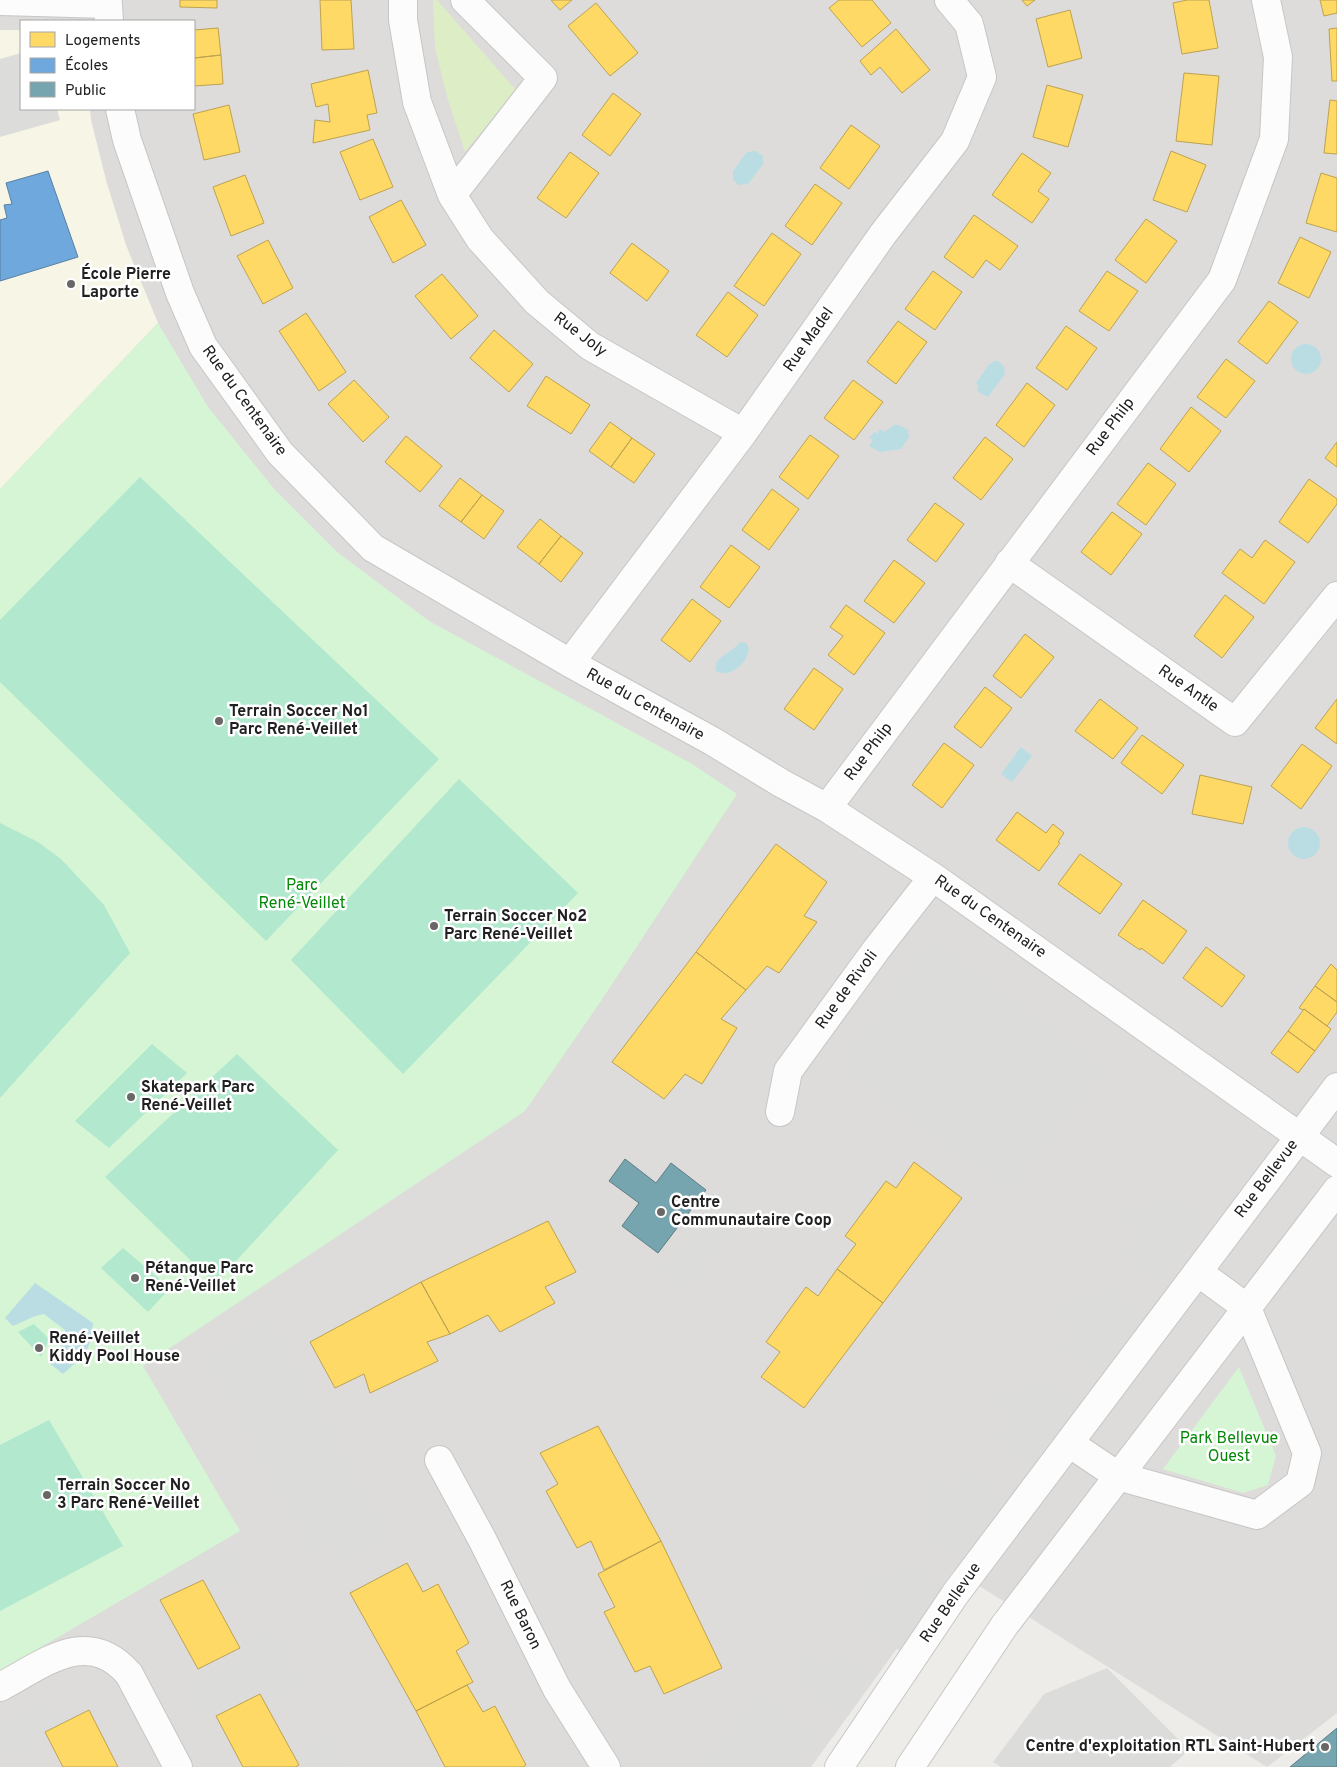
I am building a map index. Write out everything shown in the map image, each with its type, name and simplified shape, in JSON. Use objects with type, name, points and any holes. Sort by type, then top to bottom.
[{"type":"street","name":"Rue Joly","points":[[404,0],[403,20],[416,102],[452,196],[480,239],[537,302],[590,346],[744,433]]},
{"type":"street","points":[[452,196],[543,78],[465,0]]},
{"type":"street","name":"Rue Madel","points":[[570,664],[744,433],[883,234],[955,141],[982,77],[969,24],[949,0]]},
{"type":"street","name":"Rue Philp","points":[[827,808],[1222,280],[1274,139],[1278,57],[1266,0]]},
{"type":"street","points":[[0,1],[108,8]]},
{"type":"street","name":"Rue du Centenaire","points":[[120,110],[127,140],[180,293],[203,346],[280,453],[373,548],[570,664],[712,741],[781,783],[827,808],[933,877],[1337,1163]]},
{"type":"street","name":"Rue Antle","points":[[1009,563],[1236,722],[1337,596]]},
{"type":"street","name":"Rue de Rivoli","points":[[780,1112],[788,1071],[876,950],[933,877]]},
{"type":"street","name":"Rue Bellevue","points":[[839,1767],[956,1593],[1337,1087]]},
{"type":"street","points":[[910,1767],[1004,1626],[1337,1190]]},
{"type":"street","points":[[1069,1443],[1118,1476],[1257,1515],[1300,1482],[1307,1453],[1247,1308],[1198,1272]]},
{"type":"street","name":"Rue Baron","points":[[439,1460],[482,1539],[557,1690],[606,1767]]},
{"type":"street","points":[[0,1687],[63,1654],[82,1650],[106,1655],[119,1663],[129,1674],[178,1767]]},
{"type":"shaded area","points":[[0,0],[1337,0],[1337,1713],[1267,1767],[954,1570],[811,1767],[0,1767]]},
{"type":"shaded area","name":"École Pierre Laporte","points":[[0,30],[20,30],[20,110],[90,110],[106,180],[126,245],[158,323],[0,489]]},
{"type":"shaded area","points":[[20,53],[20,110],[57,110],[60,120],[0,137],[0,59]]},
{"type":"shaded area","points":[[931,940],[1106,1069],[1008,1190],[839,1065]]},
{"type":"shaded area","points":[[1167,1193],[1206,1221],[1160,1283],[1121,1255],[1137,1234],[1118,1220],[1131,1202],[1151,1215]]},
{"type":"shaded area","points":[[719,1195],[745,1218],[687,1291],[661,1269]]},
{"type":"shaded area","points":[[1106,1285],[1145,1313],[1099,1375],[1060,1347],[1075,1326],[1057,1312],[1070,1293],[1090,1307]]},
{"type":"shaded area","points":[[269,1320],[359,1486],[389,1537],[345,1561],[332,1540],[311,1553],[205,1354]]},
{"type":"shaded area","points":[[1039,1377],[1078,1405],[1033,1468],[994,1439],[1009,1418],[990,1404],[1004,1386],[1023,1399]]},
{"type":"shaded area","points":[[969,1470],[1008,1498],[962,1560],[923,1532],[939,1511],[920,1497],[933,1478],[953,1492]]},
{"type":"shaded area","points":[[220,1533],[242,1576],[213,1591],[204,1575],[143,1603],[131,1579]]},
{"type":"shaded area","points":[[906,1561],[945,1589],[900,1651],[861,1623],[876,1602],[857,1588],[871,1569],[890,1583]]},
{"type":"shaded area","points":[[273,1625],[304,1685],[270,1702],[264,1691],[204,1722],[185,1685],[242,1655],[237,1644]]},
{"type":"shaded area","points":[[843,1651],[874,1675],[846,1719],[790,1674],[805,1655],[828,1672]]},
{"type":"shaded area","points":[[1107,1668],[1189,1750],[1170,1767],[1001,1767],[993,1762],[1044,1694]]},
{"type":"shaded area","points":[[754,1694],[821,1734],[798,1767],[703,1767]]},
{"type":"shaded area","points":[[49,1699],[62,1724],[36,1736],[37,1745],[9,1757],[0,1740],[0,1723]]},
{"type":"shaded area","points":[[330,1735],[347,1767],[297,1767],[300,1765],[294,1754]]},
{"type":"green space","points":[[433,0],[437,0],[516,90],[465,152],[448,100],[435,48]]},
{"type":"green space","name":"Parc René-Veillet","points":[[158,323],[208,407],[275,490],[337,552],[429,621],[692,764],[737,794],[601,1001],[525,1111],[143,1366],[240,1531],[0,1671],[0,489]]},
{"type":"green space","name":"Terrain Soccer No1 Parc René-Veillet","points":[[140,477],[439,759],[266,941],[0,682],[0,620]]},
{"type":"green space","name":"Terrain Soccer No2 Parc René-Veillet","points":[[459,779],[578,893],[403,1074],[291,960]]},
{"type":"green space","points":[[0,823],[38,842],[61,859],[104,905],[130,953],[0,1098]]},
{"type":"green space","name":"Skatepark Parc René-Veillet","points":[[152,1044],[187,1073],[109,1148],[75,1121]]},
{"type":"green space","points":[[237,1054],[338,1150],[215,1284],[105,1177]]},
{"type":"green space","name":"Pétanque Parc René-Veillet","points":[[123,1248],[170,1288],[148,1312],[101,1268]]},
{"type":"green space","name":"René-Veillet Kiddy Pool House","points":[[34,1324],[49,1339],[41,1357],[18,1332]]},
{"type":"green space","name":"Park Bellevue Ouest","points":[[1239,1367],[1276,1456],[1268,1485],[1243,1493],[1163,1469]]},
{"type":"green space","name":"Terrain Soccer No 3 Parc René-Veillet","points":[[49,1420],[123,1546],[0,1611],[0,1445]]},
{"type":"water","points":[[756,151],[763,156],[763,164],[748,184],[739,185],[733,180],[733,171],[747,152]]},
{"type":"water","points":[[1306,344],[1316,349],[1321,359],[1316,369],[1306,374],[1296,369],[1291,359],[1296,349]]},
{"type":"water","points":[[998,361],[1004,366],[1005,374],[988,397],[977,391],[979,386],[976,383],[990,363]]},
{"type":"water","points":[[894,425],[899,425],[908,430],[909,437],[901,449],[880,452],[869,446],[873,440],[869,438],[874,432],[877,434],[880,429],[884,432]]},
{"type":"water","points":[[740,642],[746,643],[749,651],[741,665],[728,673],[716,671],[716,664],[719,659]]},
{"type":"water","points":[[1021,747],[1032,756],[1012,782],[1001,774]]},
{"type":"water","points":[[1304,827],[1316,831],[1320,843],[1316,855],[1304,859],[1292,855],[1288,843],[1292,831]]},
{"type":"water","points":[[35,1283],[93,1323],[90,1341],[85,1353],[63,1374],[49,1363],[66,1339],[65,1330],[44,1314],[13,1326],[5,1318]]},
{"type":"building: Logements","points":[[180,0],[217,0],[217,8],[180,7]]},
{"type":"building: Logements","points":[[320,0],[351,0],[354,49],[322,50]]},
{"type":"building: Logements","points":[[551,0],[572,0],[560,10]]},
{"type":"building: Logements","points":[[839,0],[872,0],[891,23],[862,47],[829,8]]},
{"type":"building: Logements","points":[[1022,0],[1035,0],[1027,6]]},
{"type":"building: Logements","points":[[1187,0],[1209,0],[1218,48],[1182,54],[1173,3]]},
{"type":"building: Logements","points":[[1320,0],[1337,0],[1337,13],[1324,16]]},
{"type":"building: Logements","points":[[596,3],[638,53],[610,76],[568,26]]},
{"type":"building: Logements","points":[[1070,10],[1082,58],[1048,67],[1036,19]]},
{"type":"building: Logements","points":[[218,28],[221,55],[195,58],[195,30]]},
{"type":"building: Logements","points":[[1337,28],[1337,81],[1332,81],[1329,29]]},
{"type":"building: Logements","points":[[896,29],[930,70],[902,93],[880,67],[871,75],[860,61]]},
{"type":"building: Logements","points":[[221,55],[223,84],[195,86],[195,58]]},
{"type":"building: Logements","points":[[368,70],[377,113],[367,115],[370,130],[313,143],[315,120],[330,122],[328,104],[316,107],[311,84]]},
{"type":"building: Logements","points":[[1184,73],[1219,76],[1212,145],[1176,141]]},
{"type":"building: Logements","points":[[1047,85],[1083,95],[1068,147],[1033,137]]},
{"type":"building: Logements","points":[[613,93],[641,114],[610,156],[582,135]]},
{"type":"building: Logements","points":[[1330,100],[1337,101],[1337,154],[1324,153]]},
{"type":"building: Logements","points":[[229,105],[240,152],[204,160],[193,114]]},
{"type":"building: Logements","points":[[851,125],[880,146],[849,189],[820,168]]},
{"type":"building: Logements","points":[[373,139],[393,187],[360,200],[340,152]]},
{"type":"building: Logements","points":[[1171,151],[1206,165],[1187,212],[1153,200]]},
{"type":"building: Logements","points":[[570,152],[599,173],[566,218],[537,198]]},
{"type":"building: Logements","points":[[1022,153],[1051,173],[1038,191],[1049,199],[1032,223],[992,195]]},
{"type":"building: Logements","points":[[1321,173],[1337,178],[1337,232],[1306,223]]},
{"type":"building: Logements","points":[[245,175],[264,223],[231,236],[213,187]]},
{"type":"building: Logements","points":[[815,184],[842,203],[812,245],[785,226]]},
{"type":"building: Logements","points":[[401,200],[426,245],[393,263],[369,217]]},
{"type":"building: Logements","points":[[974,215],[1018,246],[1000,270],[986,260],[973,278],[944,257]]},
{"type":"building: Logements","points":[[1146,219],[1177,241],[1146,283],[1115,260]]},
{"type":"building: Logements","points":[[772,233],[801,254],[764,306],[734,286]]},
{"type":"building: Logements","points":[[1300,237],[1331,252],[1309,298],[1278,283]]},
{"type":"building: Logements","points":[[268,240],[293,288],[263,304],[237,256]]},
{"type":"building: Logements","points":[[632,243],[669,271],[647,301],[610,273]]},
{"type":"building: Logements","points":[[933,271],[962,292],[935,330],[905,309]]},
{"type":"building: Logements","points":[[1107,271],[1138,291],[1109,331],[1079,311]]},
{"type":"building: Logements","points":[[442,274],[478,316],[451,339],[415,296]]},
{"type":"building: Logements","points":[[728,292],[758,315],[727,357],[696,335]]},
{"type":"building: Logements","points":[[1269,301],[1298,322],[1267,364],[1238,342]]},
{"type":"building: Logements","points":[[306,313],[346,372],[319,391],[279,331]]},
{"type":"building: Logements","points":[[898,321],[927,342],[896,384],[867,362]]},
{"type":"building: Logements","points":[[1066,326],[1097,348],[1067,390],[1036,368]]},
{"type":"building: Logements","points":[[494,330],[533,364],[509,392],[470,358]]},
{"type":"building: Logements","points":[[1226,359],[1255,381],[1226,418],[1197,397]]},
{"type":"building: Logements","points":[[546,376],[590,405],[571,434],[527,406]]},
{"type":"building: Logements","points":[[354,380],[389,417],[363,442],[328,404]]},
{"type":"building: Logements","points":[[853,380],[883,402],[854,440],[824,418]]},
{"type":"building: Logements","points":[[1027,383],[1055,405],[1024,447],[996,425]]},
{"type":"building: Logements","points":[[1191,407],[1221,431],[1189,472],[1160,449]]},
{"type":"building: Logements","points":[[610,422],[632,438],[611,467],[589,451]]},
{"type":"building: Logements","points":[[810,435],[839,456],[808,499],[779,477]]},
{"type":"building: Logements","points":[[406,436],[442,466],[420,492],[385,462]]},
{"type":"building: Logements","points":[[985,437],[1013,459],[981,500],[953,478]]},
{"type":"building: Logements","points":[[632,438],[655,454],[634,483],[611,467]]},
{"type":"building: Logements","points":[[1337,442],[1337,467],[1325,458]]},
{"type":"building: Logements","points":[[1148,463],[1176,484],[1146,525],[1117,504]]},
{"type":"building: Logements","points":[[460,478],[482,495],[461,522],[439,506]]},
{"type":"building: Logements","points":[[1309,479],[1337,499],[1337,504],[1308,543],[1279,522]]},
{"type":"building: Logements","points":[[772,489],[799,509],[769,550],[742,530]]},
{"type":"building: Logements","points":[[482,495],[504,511],[484,539],[461,522]]},
{"type":"building: Logements","points":[[935,503],[964,524],[936,562],[907,540]]},
{"type":"building: Logements","points":[[1112,512],[1142,534],[1111,575],[1081,552]]},
{"type":"building: Logements","points":[[540,519],[561,536],[539,564],[517,547]]},
{"type":"building: Logements","points":[[561,536],[583,553],[561,582],[539,564]]},
{"type":"building: Logements","points":[[1265,540],[1295,562],[1264,604],[1222,573],[1240,549],[1252,558]]},
{"type":"building: Logements","points":[[731,545],[760,567],[729,608],[700,587]]},
{"type":"building: Logements","points":[[894,560],[925,583],[894,623],[864,601]]},
{"type":"building: Logements","points":[[1225,595],[1254,617],[1222,658],[1194,636]]},
{"type":"building: Logements","points":[[692,599],[721,621],[690,662],[661,640]]},
{"type":"building: Logements","points":[[846,605],[885,633],[854,675],[828,655],[843,636],[830,627]]},
{"type":"building: Logements","points":[[1025,634],[1054,657],[1021,698],[993,676]]},
{"type":"building: Logements","points":[[814,668],[843,689],[814,730],[784,709]]},
{"type":"building: Logements","points":[[985,687],[1012,708],[981,748],[954,727]]},
{"type":"building: Logements","points":[[1100,699],[1138,728],[1113,759],[1075,731]]},
{"type":"building: Logements","points":[[1337,699],[1337,744],[1315,728]]},
{"type":"building: Logements","points":[[1142,735],[1184,765],[1162,794],[1121,763]]},
{"type":"building: Logements","points":[[944,743],[974,765],[942,808],[912,785]]},
{"type":"building: Logements","points":[[1302,744],[1332,766],[1301,809],[1271,786]]},
{"type":"building: Logements","points":[[1200,775],[1252,787],[1243,824],[1192,814]]},
{"type":"building: Logements","points":[[1017,812],[1046,833],[1053,824],[1064,833],[1058,842],[1060,843],[1039,871],[996,840]]},
{"type":"building: Logements","points":[[776,844],[827,882],[804,916],[817,922],[779,973],[767,966],[746,990],[696,952]]},
{"type":"building: Logements","points":[[1080,854],[1122,884],[1100,914],[1058,884]]},
{"type":"building: Logements","points":[[1143,900],[1187,931],[1163,964],[1141,948],[1140,950],[1118,935]]},
{"type":"building: Logements","points":[[1206,947],[1245,976],[1222,1007],[1183,978]]},
{"type":"building: Logements","points":[[696,952],[746,990],[721,1019],[737,1028],[702,1084],[685,1074],[664,1099],[612,1062]]},
{"type":"building: Logements","points":[[1331,964],[1337,970],[1337,1002],[1315,986]]},
{"type":"building: Logements","points":[[1315,986],[1337,1002],[1337,1012],[1327,1026],[1304,1009],[1299,1008]]},
{"type":"building: Logements","points":[[1304,1009],[1331,1029],[1315,1051],[1288,1031]]},
{"type":"building: Logements","points":[[1288,1031],[1315,1051],[1298,1073],[1271,1053]]},
{"type":"building: Logements","points":[[914,1162],[962,1198],[883,1303],[837,1269],[856,1244],[845,1236],[886,1181],[896,1188]]},
{"type":"building: Logements","points":[[548,1221],[576,1272],[545,1287],[555,1303],[500,1332],[488,1315],[450,1334],[421,1282]]},
{"type":"building: Logements","points":[[837,1269],[883,1303],[804,1408],[761,1377],[780,1352],[766,1342],[806,1287],[818,1296]]},
{"type":"building: Logements","points":[[421,1282],[450,1334],[427,1342],[438,1361],[370,1393],[364,1374],[335,1388],[310,1342]]},
{"type":"building: Logements","points":[[598,1426],[661,1541],[604,1570],[591,1541],[577,1548],[546,1491],[558,1484],[540,1453]]},
{"type":"building: Logements","points":[[661,1541],[722,1668],[664,1694],[650,1666],[635,1672],[604,1612],[615,1607],[598,1574]]},
{"type":"building: Logements","points":[[407,1563],[423,1592],[438,1584],[469,1643],[456,1651],[473,1682],[416,1711],[350,1593]]},
{"type":"building: Logements","points":[[203,1580],[240,1648],[198,1669],[160,1600]]},
{"type":"building: Logements","points":[[467,1685],[483,1712],[495,1706],[526,1765],[523,1767],[445,1767],[416,1711]]},
{"type":"building: Logements","points":[[260,1694],[299,1765],[295,1767],[243,1767],[216,1716]]},
{"type":"building: Logements","points":[[89,1710],[118,1767],[63,1767],[45,1732]]},
{"type":"building: Écoles","name":"École Pierre Laporte","points":[[48,171],[78,257],[0,281],[0,220],[7,218],[4,205],[12,204],[6,183]]},
{"type":"building: Public","name":"Centre Communautaire Coop","points":[[625,1159],[656,1183],[671,1163],[706,1190],[658,1253],[622,1226],[639,1203],[609,1181]]},
{"type":"building: Public","name":"Centre d'exploitation RTL Saint-Hubert","points":[[1337,1728],[1337,1767],[1290,1767]]},
{"type":"place","name":"École Pierre Laporte","points":[[71,284]]},
{"type":"place","name":"Terrain Soccer No1 Parc René-Veillet","points":[[219,721]]},
{"type":"place","name":"Terrain Soccer No2 Parc René-Veillet","points":[[434,926]]},
{"type":"place","name":"Skatepark Parc René-Veillet","points":[[131,1097]]},
{"type":"place","name":"Centre Communautaire Coop","points":[[661,1212]]},
{"type":"place","name":"Pétanque Parc René-Veillet","points":[[135,1278]]},
{"type":"place","name":"René-Veillet Kiddy Pool House","points":[[39,1348]]},
{"type":"place","name":"Terrain Soccer No 3 Parc René-Veillet","points":[[47,1495]]},
{"type":"place","name":"Centre d'exploitation RTL Saint-Hubert","points":[[1325,1747]]}]
